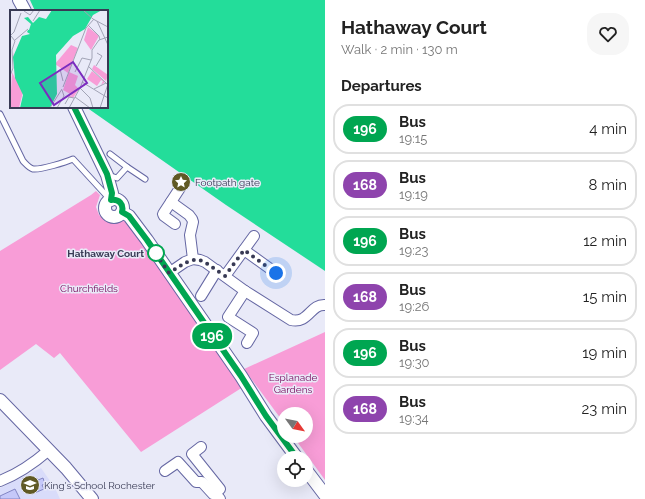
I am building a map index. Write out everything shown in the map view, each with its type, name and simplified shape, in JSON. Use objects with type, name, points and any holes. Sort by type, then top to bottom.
[{"type":"street","points":[[19,0],[24,10]]},
{"type":"street","points":[[74,108],[107,174],[112,196],[105,207],[108,215],[114,217],[118,216],[122,212],[129,216],[241,376],[266,416],[292,451]]},
{"type":"street","points":[[175,224],[163,215],[182,185]]},
{"type":"street","points":[[171,202],[189,215],[192,219],[190,235],[194,259]]},
{"type":"street","points":[[201,296],[244,250],[254,236]]},
{"type":"street","points":[[244,250],[276,273]]},
{"type":"street","points":[[169,273],[185,262],[194,259],[202,261],[292,321],[303,319],[320,305],[325,306]]},
{"type":"street","points":[[245,291],[228,317],[253,333],[247,343]]},
{"type":"street","points":[[0,400],[49,450],[92,499]]},
{"type":"street","points":[[165,472],[178,462],[196,482],[202,482],[213,494],[217,496],[220,489],[192,454],[201,447]]},
{"type":"street","points":[[0,482],[11,477],[36,461],[49,450]]},
{"type":"street","points":[[313,479],[325,495]]},
{"type":"lane","points":[[0,114],[23,161],[28,167],[34,169],[65,163],[74,159],[106,195],[112,196]]},
{"type":"lane","points":[[110,154],[145,179]]},
{"type":"lane","points":[[107,174],[117,178],[127,167]]},
{"type":"shaded area","points":[[30,0],[325,0],[325,271],[226,205],[87,108],[108,108],[108,10],[35,10]]},
{"type":"shaded area","name":"King's School Rochester","points":[[41,468],[55,488],[60,499],[0,499],[0,488]]},
{"type":"green space","name":"Churchfields","points":[[96,191],[100,195],[96,207],[99,215],[105,220],[112,222],[124,221],[132,226],[243,387],[141,452],[60,353],[54,358],[36,344],[0,370],[0,251]]},
{"type":"green space","name":"Esplanade Gardens","points":[[325,332],[325,480],[313,464],[313,451],[304,451],[298,443],[313,443],[313,407],[277,407],[277,414],[244,369]]},
{"type":"building","points":[[43,478],[45,484],[42,485],[44,489],[32,494],[28,484]]},
{"type":"building","points":[[15,489],[20,499],[0,499],[0,496]]},
{"type":"bus line","name":"196","points":[[74,108],[107,174],[111,186],[111,200],[114,199],[120,202],[123,207],[122,212],[129,216],[147,240],[241,376],[266,416],[292,451]]},
{"type":"place","name":"Footpath gate","points":[[181,182]]},
{"type":"place","name":"Hathaway Court","points":[[156,253]]},
{"type":"place","name":"King's School Rochester","points":[[30,485]]},
{"type":"route","points":[[156,253],[154,251],[169,273],[188,261],[198,259],[225,276],[244,250],[276,273]]}]
